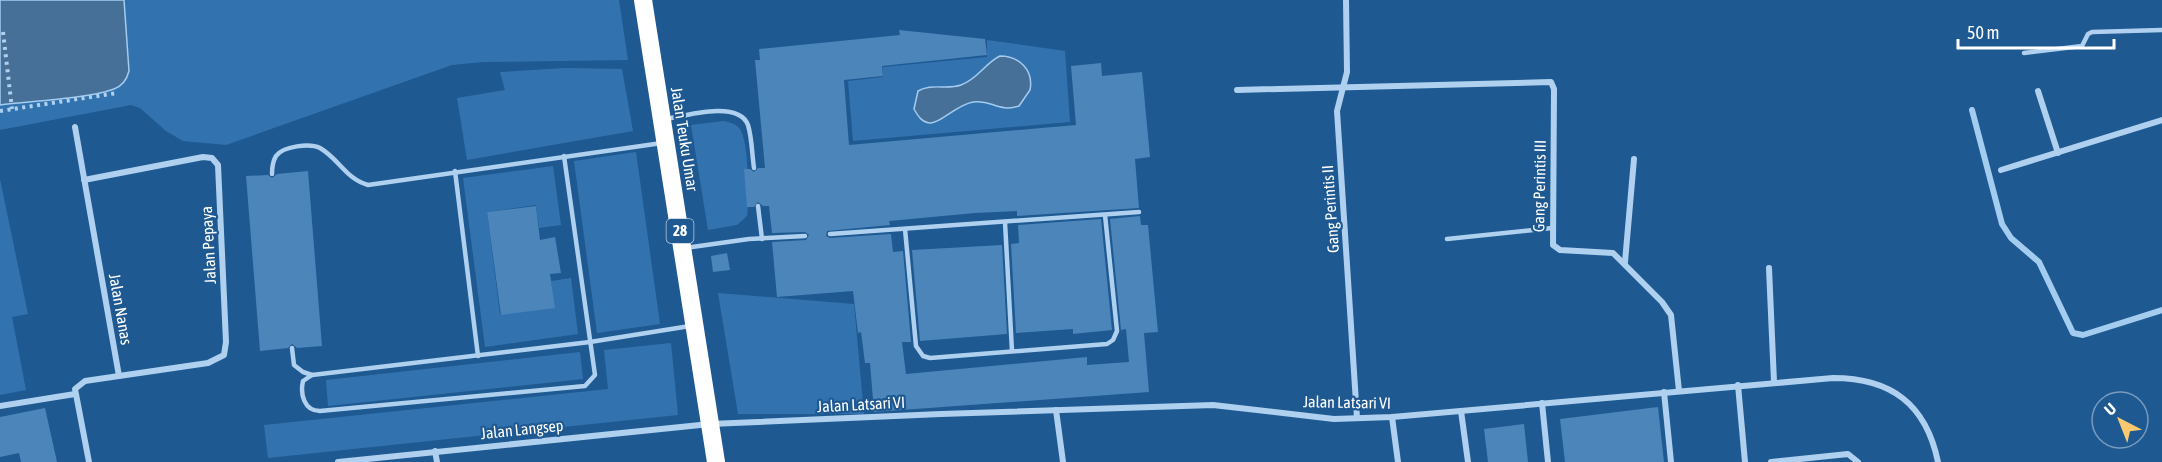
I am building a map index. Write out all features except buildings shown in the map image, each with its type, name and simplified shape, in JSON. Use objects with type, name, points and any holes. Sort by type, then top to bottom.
[{"type":"highway","name":"Jalan Teuku Umar","points":[[643,0],[716,462]]},
{"type":"street","name":"Gang Perintis II","points":[[1346,0],[1347,69],[1337,111],[1357,418]]},
{"type":"street","name":"Gang Perintis III","points":[[1342,87],[1545,80],[1552,83],[1552,242],[1555,248],[1608,251],[1625,262],[1671,315],[1679,391]]},
{"type":"street","points":[[1237,90],[1342,87]]},
{"type":"street","points":[[2038,91],[2058,153]]},
{"type":"street","points":[[2001,170],[2162,120]]},
{"type":"street","name":"Jalan Nanas","points":[[75,127],[119,376]]},
{"type":"street","name":"Jalan Pepaya","points":[[84,180],[203,157],[212,158],[218,165],[226,342],[224,356],[208,363],[119,376]]},
{"type":"street","points":[[1625,262],[1634,159]]},
{"type":"street","points":[[1769,268],[1774,382]]},
{"type":"street","points":[[89,462],[75,388],[80,382],[119,376]]},
{"type":"street","name":"Jalan Latsari VI","points":[[710,424],[1214,405],[1324,418],[1392,417],[1738,385],[1847,378],[1872,381],[1893,390],[1922,419],[1934,443],[1938,462]]},
{"type":"street","points":[[1738,385],[1745,462]]},
{"type":"street","points":[[1664,392],[1671,462]]},
{"type":"street","points":[[0,406],[75,394]]},
{"type":"street","points":[[1542,403],[1548,462]]},
{"type":"street","points":[[1056,410],[1063,462]]},
{"type":"street","points":[[1461,411],[1468,462]]},
{"type":"street","points":[[1392,417],[1398,462]]},
{"type":"street","name":"Jalan Langsep","points":[[338,462],[710,424]]},
{"type":"street","points":[[435,451],[437,462]]},
{"type":"street","points":[[1771,462],[1848,454],[1858,462]]},
{"type":"lane","points":[[2024,53],[2082,46],[2088,34],[2092,32],[2162,30]]},
{"type":"lane","points":[[662,120],[715,111],[738,114],[748,126],[753,168]]},
{"type":"lane","points":[[272,174],[277,156],[281,152],[311,146],[320,148],[348,176],[368,185],[666,143]]},
{"type":"lane","points":[[564,156],[591,342],[595,375],[585,386],[315,411],[304,401],[302,387],[306,377],[312,375],[591,342],[694,325]]},
{"type":"lane","points":[[455,171],[478,356]]},
{"type":"lane","points":[[758,206],[762,238]]},
{"type":"lane","points":[[830,234],[1139,212]]},
{"type":"lane","points":[[905,229],[918,352],[930,358],[1107,344],[1115,336],[1105,215]]},
{"type":"lane","points":[[1005,222],[1012,351]]},
{"type":"lane","points":[[1448,239],[1552,228]]},
{"type":"lane","points":[[682,248],[762,238],[805,236]]},
{"type":"lane","points":[[292,348],[294,365],[312,375]]},
{"type":"path","points":[[3,32],[12,109]]},
{"type":"path","points":[[0,111],[117,93]]},
{"type":"shaded area","points":[[0,0],[124,0],[129,71],[125,79],[114,89],[89,95],[0,105]]},
{"type":"shaded area","points":[[124,0],[619,0],[628,60],[483,62],[452,65],[226,145],[183,141],[166,131],[140,108],[131,105],[0,130],[0,105],[96,93],[122,84],[129,71]]},
{"type":"shaded area","points":[[987,40],[1065,51],[1070,122],[853,141],[848,81],[883,77],[883,67],[987,57]]},
{"type":"shaded area","points":[[1000,56],[1019,61],[1030,76],[1030,90],[1019,106],[1006,108],[985,102],[973,102],[935,122],[925,122],[919,117],[914,109],[918,91],[928,87],[961,85]]},
{"type":"shaded area","points":[[565,68],[622,69],[633,131],[467,160],[457,98],[505,90],[500,72]]},
{"type":"shaded area","points":[[723,121],[737,126],[743,136],[748,171],[747,216],[737,225],[708,230],[691,125]]},
{"type":"shaded area","points":[[636,152],[660,324],[597,333],[574,161]]},
{"type":"shaded area","points":[[553,166],[561,225],[539,228],[536,205],[487,212],[500,314],[554,307],[551,281],[571,278],[578,334],[485,347],[463,178]]},
{"type":"shaded area","points":[[0,179],[28,314],[12,317],[26,390],[0,395]]},
{"type":"shaded area","points":[[718,293],[854,304],[864,414],[738,414]]},
{"type":"shaded area","points":[[671,343],[678,415],[268,458],[264,425],[608,389],[604,350]]},
{"type":"shaded area","points":[[580,352],[583,379],[328,406],[326,380]]},
{"type":"waterway","points":[[1972,110],[2002,224],[2011,238],[2039,262],[2073,333],[2083,335],[2162,310]]}]
